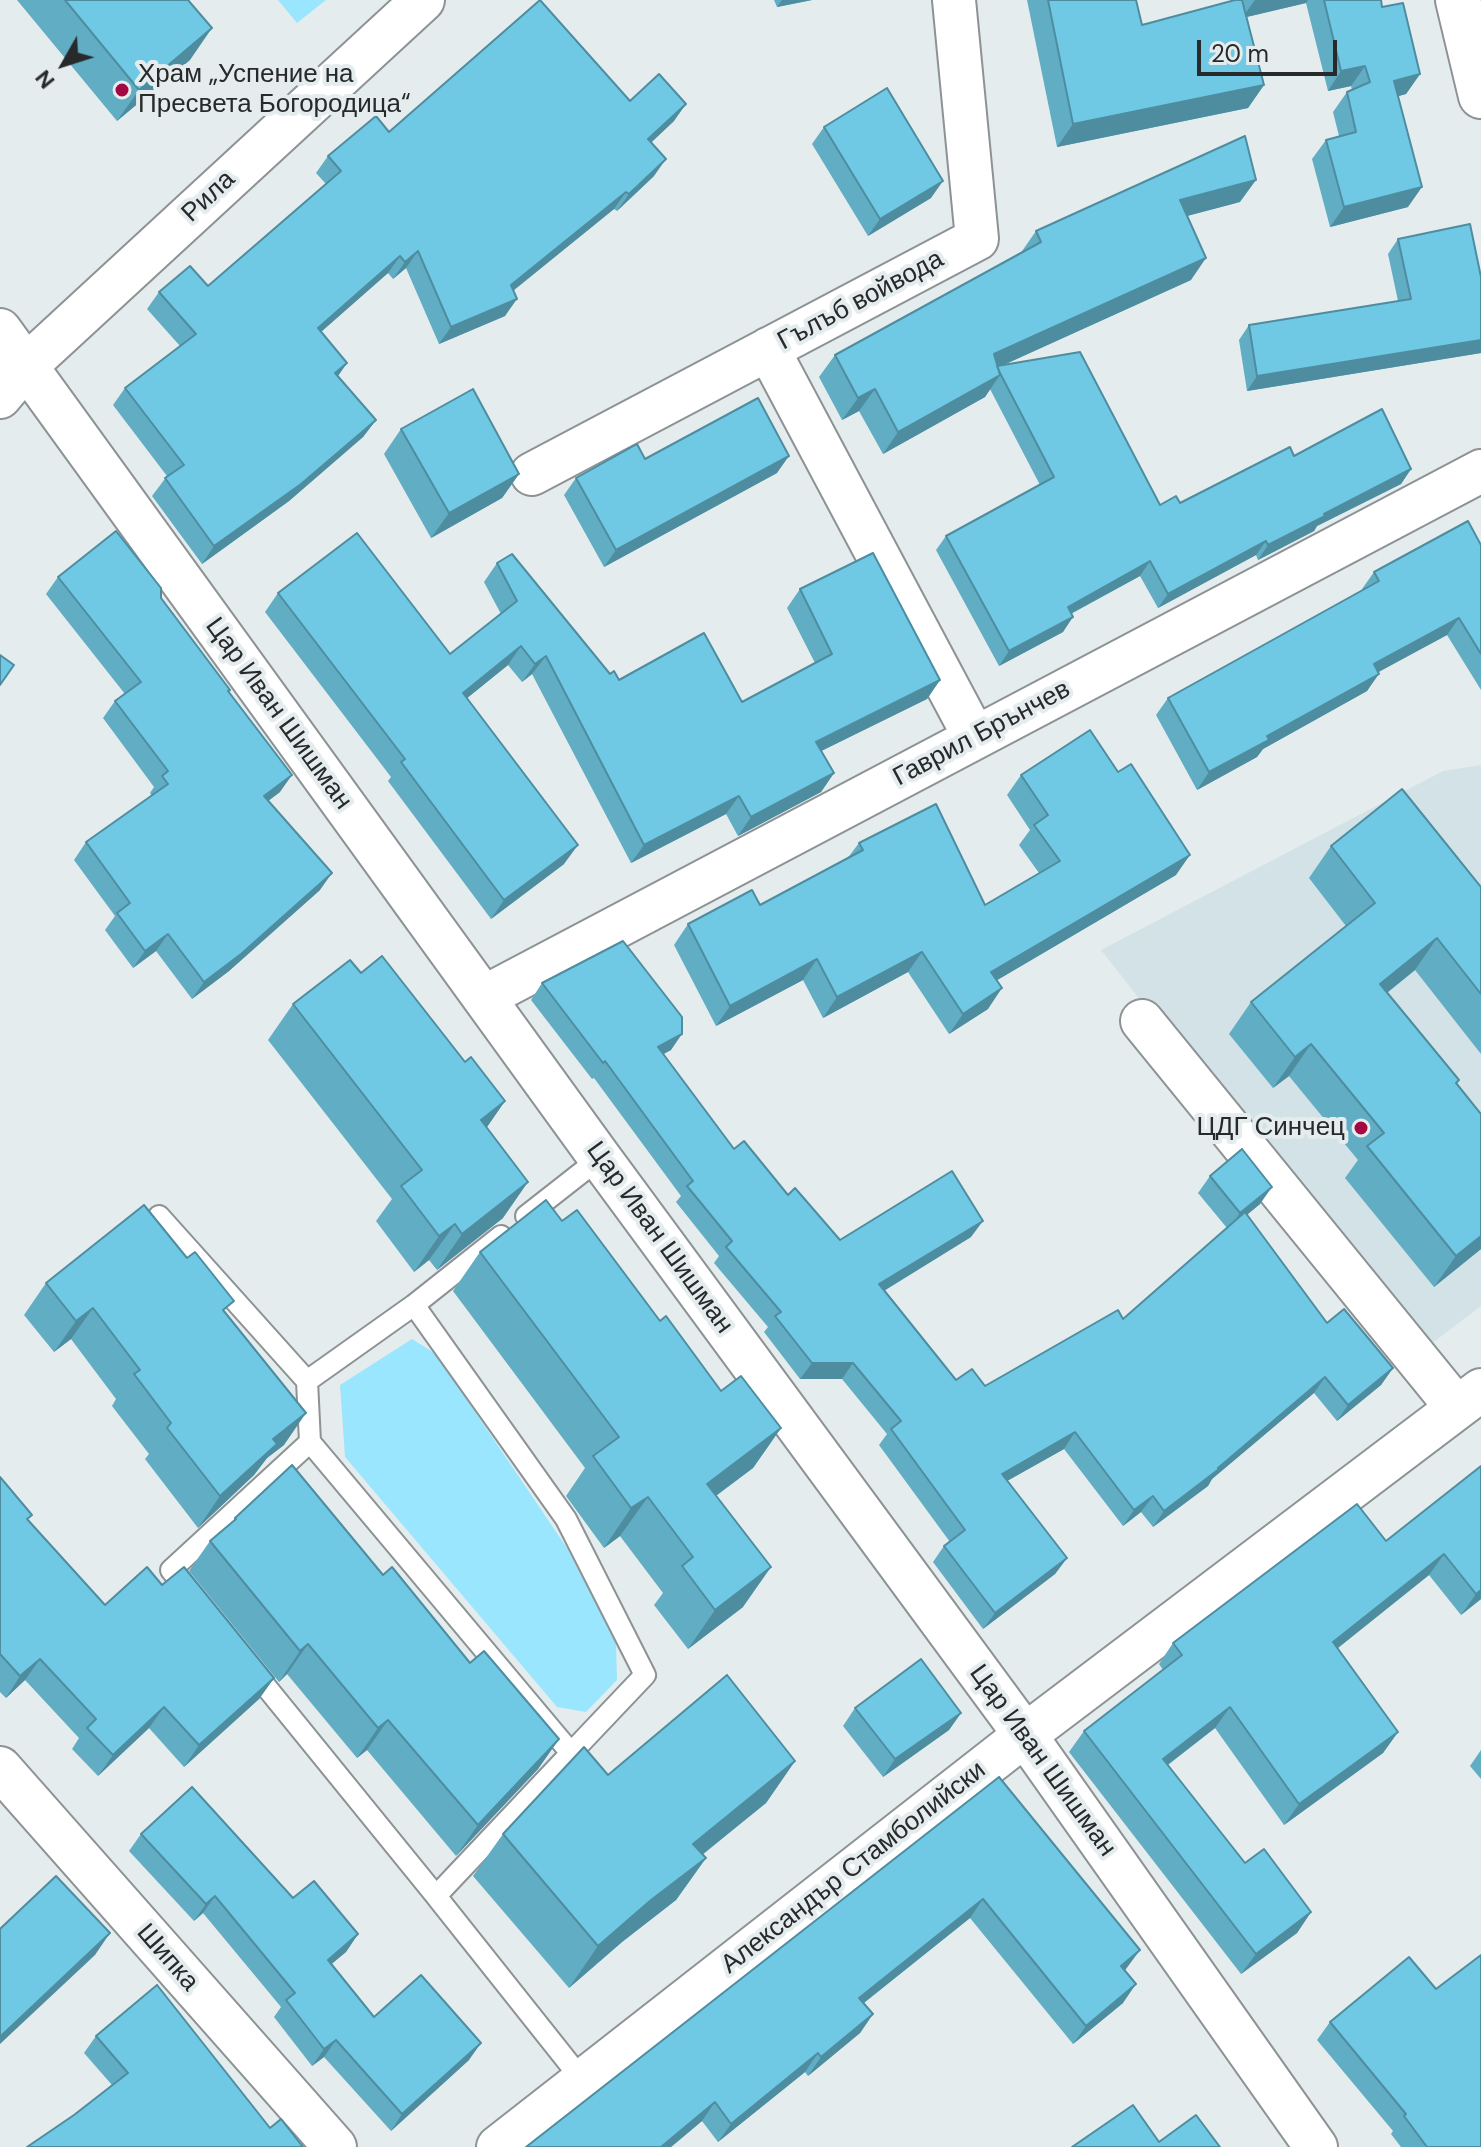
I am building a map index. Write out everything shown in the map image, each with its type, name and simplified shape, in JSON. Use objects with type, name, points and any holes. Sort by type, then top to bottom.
[{"type":"street","name":"Рила","points":[[13,382],[423,0]]},
{"type":"street","name":"Гълъб войвода","points":[[532,474],[977,239],[954,0]]},
{"type":"street","points":[[1458,0],[1481,96]]},
{"type":"street","name":"Цар Иван Шишман","points":[[0,330],[13,382],[484,997],[1025,1735],[1316,2147]]},
{"type":"street","points":[[768,349],[975,738]]},
{"type":"street","name":"Гаврил Брънчев","points":[[484,997],[1481,471]]},
{"type":"street","points":[[1142,1021],[1469,1399]]},
{"type":"street","name":"Александър Стамболийски","points":[[498,2147],[1025,1735],[1469,1399]]},
{"type":"street","name":"Шипка","points":[[0,1768],[335,2147]]},
{"type":"lane","points":[[307,1381],[414,1305],[600,1158]]},
{"type":"lane","points":[[159,1216],[307,1381],[310,1442],[571,1753]]},
{"type":"lane","points":[[414,1305],[566,1519],[645,1675],[436,1896]]},
{"type":"lane","points":[[200,1607],[171,1570],[310,1442]]},
{"type":"lane","points":[[240,1655],[583,2081]]},
{"type":"shaded area","points":[[278,0],[326,0],[297,23]]},
{"type":"shaded area","name":"ЦДГ Синчец","points":[[1481,765],[1481,1306],[1418,1354],[1101,950],[1443,771]]},
{"type":"shaded area","points":[[412,1339],[436,1354],[567,1548],[616,1642],[617,1680],[586,1712],[557,1707],[345,1457],[340,1385]]},
{"type":"building","points":[[65,0],[188,0],[212,28],[139,90]]},
{"type":"building","points":[[540,0],[630,101],[659,74],[686,104],[648,139],[666,159],[629,194],[626,192],[511,285],[517,299],[451,327],[418,251],[405,262],[400,256],[318,328],[347,363],[335,373],[376,420],[301,484],[214,546],[165,478],[184,465],[125,388],[196,334],[159,292],[190,266],[208,286],[341,171],[328,156],[376,116],[389,132]]},
{"type":"building","points":[[1048,0],[1136,0],[1142,25],[1242,0],[1264,85],[1073,124]]},
{"type":"building","points":[[1324,0],[1381,0],[1382,7],[1403,3],[1420,74],[1394,81],[1422,187],[1344,207],[1326,140],[1356,132],[1347,92],[1370,82],[1365,66],[1341,71]]},
{"type":"building","points":[[887,88],[943,181],[880,219],[824,127]]},
{"type":"building","points":[[1245,136],[1256,180],[1180,200],[1206,258],[994,354],[1000,375],[898,432],[875,389],[858,398],[835,355],[1041,242],[1036,231]]},
{"type":"building","points":[[1470,224],[1481,277],[1481,340],[1257,376],[1249,325],[1411,299],[1398,239]]},
{"type":"building","points":[[1080,352],[1160,505],[1176,496],[1180,503],[1290,447],[1294,456],[1382,409],[1411,469],[1325,516],[1268,545],[1266,541],[1168,594],[1150,561],[1068,607],[1073,617],[1009,651],[946,536],[1054,477],[997,366]]},
{"type":"building","points":[[473,389],[519,474],[449,513],[401,429]]},
{"type":"building","points":[[758,398],[789,456],[616,550],[576,478],[637,444],[645,459]]},
{"type":"building","points":[[1468,521],[1481,545],[1481,654],[1459,618],[1374,664],[1379,674],[1209,772],[1168,698],[1379,581],[1374,572]]},
{"type":"building","points":[[116,531],[161,588],[161,598],[292,775],[264,796],[332,873],[241,954],[204,982],[168,934],[145,951],[117,913],[130,903],[86,842],[168,784],[162,776],[168,771],[115,701],[141,682],[58,577]]},
{"type":"building","points":[[357,533],[450,654],[517,601],[497,563],[512,554],[610,674],[614,671],[619,680],[704,633],[742,702],[832,654],[800,589],[873,553],[940,680],[816,742],[834,773],[751,817],[739,796],[644,845],[546,656],[535,664],[521,646],[463,693],[578,845],[504,900],[401,762],[405,759],[278,593]]},
{"type":"building","points":[[0,655],[14,665],[0,685]]},
{"type":"building","points":[[1090,730],[1118,772],[1131,764],[1190,855],[991,972],[1002,988],[963,1014],[922,952],[837,997],[817,959],[730,1006],[688,924],[752,890],[760,905],[863,850],[859,843],[936,804],[985,905],[1060,861],[1034,825],[1048,815],[1021,775]]},
{"type":"building","points":[[1402,789],[1481,887],[1481,994],[1437,938],[1380,984],[1459,1080],[1456,1083],[1481,1114],[1481,1236],[1456,1256],[1367,1146],[1384,1133],[1311,1044],[1295,1057],[1251,1002],[1375,903],[1331,846]]},
{"type":"building","points":[[623,941],[682,1017],[682,1034],[658,1047],[734,1149],[744,1141],[788,1195],[795,1188],[840,1240],[952,1171],[983,1221],[879,1284],[956,1380],[972,1369],[985,1386],[1118,1310],[1123,1319],[1245,1212],[1327,1323],[1344,1309],[1393,1368],[1348,1405],[1325,1377],[1219,1469],[1164,1511],[1153,1496],[1134,1510],[1075,1432],[1002,1474],[1067,1558],[995,1613],[944,1546],[965,1530],[891,1429],[901,1421],[853,1363],[812,1363],[775,1316],[781,1312],[726,1247],[732,1241],[687,1186],[693,1181],[605,1061],[603,1063],[542,983]]},
{"type":"building","points":[[382,956],[465,1062],[471,1057],[505,1101],[481,1120],[528,1182],[462,1234],[455,1224],[439,1236],[401,1186],[422,1170],[293,1004],[350,960],[361,973]]},
{"type":"building","points":[[1242,1149],[1272,1187],[1240,1213],[1210,1176]]},
{"type":"building","points":[[546,1200],[562,1221],[577,1210],[660,1321],[666,1316],[721,1391],[741,1376],[781,1428],[707,1484],[771,1567],[715,1610],[682,1566],[693,1557],[648,1497],[631,1508],[593,1456],[619,1437],[480,1252]]},
{"type":"building","points":[[144,1205],[187,1258],[195,1252],[234,1301],[223,1310],[306,1413],[273,1439],[277,1444],[220,1496],[167,1428],[171,1423],[134,1374],[140,1370],[93,1308],[76,1321],[46,1283]]},
{"type":"building","points":[[292,1465],[383,1575],[392,1567],[470,1663],[484,1651],[559,1739],[478,1825],[388,1720],[378,1728],[308,1644],[300,1651],[210,1541]]},
{"type":"building","points":[[1481,1466],[1481,1590],[1476,1594],[1444,1554],[1333,1642],[1398,1732],[1299,1804],[1230,1707],[1163,1759],[1245,1863],[1264,1849],[1311,1912],[1256,1954],[1084,1731],[1182,1655],[1173,1643],[1357,1504],[1386,1541]]},
{"type":"building","points":[[0,1477],[32,1515],[27,1519],[105,1605],[147,1567],[162,1585],[184,1567],[274,1678],[199,1745],[164,1707],[113,1755],[87,1728],[96,1719],[40,1659],[20,1676],[0,1654]]},
{"type":"building","points":[[921,1659],[961,1713],[895,1759],[855,1708]]},
{"type":"building","points":[[727,1675],[795,1761],[693,1844],[706,1858],[598,1946],[503,1834],[584,1747],[608,1775]]},
{"type":"building","points":[[999,1777],[1140,1950],[1121,1966],[1136,1984],[1086,2026],[983,1899],[859,1998],[873,2014],[821,2057],[818,2053],[731,2124],[715,2102],[661,2147],[526,2147]]},
{"type":"building","points":[[192,1787],[293,1898],[314,1881],[358,1934],[328,1960],[374,2017],[421,1975],[481,2043],[402,2114],[336,2040],[324,2049],[286,2000],[295,1993],[215,1896],[206,1904],[141,1834]]},
{"type":"building","points":[[56,1876],[110,1933],[0,2037],[0,1929]]},
{"type":"building","points":[[1481,1955],[1481,2147],[1427,2147],[1404,2116],[1406,2114],[1330,2022],[1409,1957],[1436,1989]]},
{"type":"building","points":[[157,1985],[270,2128],[281,2119],[303,2147],[27,2147],[128,2073],[96,2036]]},
{"type":"building","points":[[1133,2105],[1159,2142],[1196,2115],[1220,2147],[1072,2147]]},
{"type":"place","name":"Храм „Успение на Пресвета Богородица“","points":[[122,90]]},
{"type":"place","name":"ЦДГ Синчец","points":[[1361,1128]]}]
